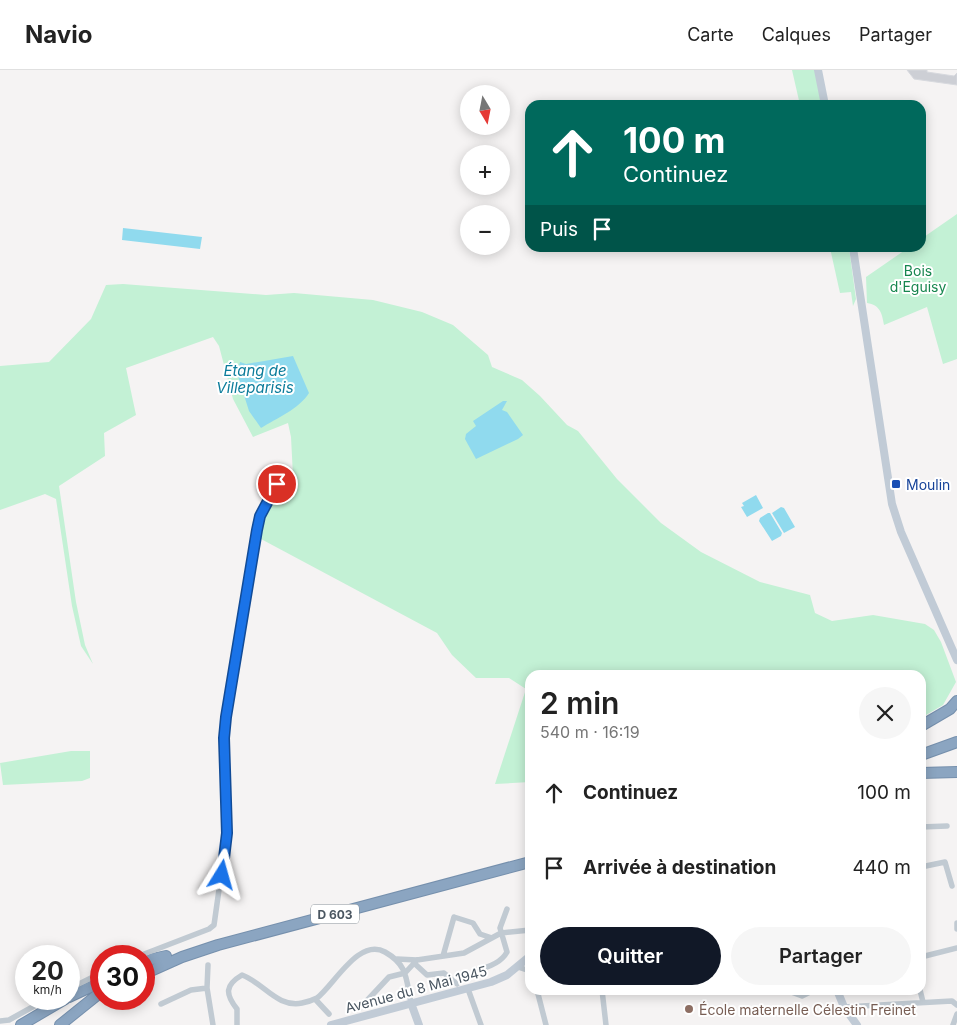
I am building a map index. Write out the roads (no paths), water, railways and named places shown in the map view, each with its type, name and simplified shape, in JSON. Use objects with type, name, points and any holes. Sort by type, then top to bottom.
[{"type":"highway","points":[[926,723],[955,706]]},
{"type":"highway","points":[[926,747],[957,736]]},
{"type":"highway","points":[[926,753],[957,742]]},
{"type":"highway","points":[[926,773],[957,772]]},
{"type":"highway","name":"D 603","points":[[155,962],[217,939],[525,857]]},
{"type":"highway","name":"D 603","points":[[155,969],[182,957],[218,945],[525,863]]},
{"type":"highway","points":[[155,958],[166,956]]},
{"type":"highway","points":[[60,1025],[90,1001]]},
{"type":"highway","points":[[68,1025],[90,1008]]},
{"type":"highway","points":[[21,1025],[46,1010]]},
{"type":"main road","points":[[818,70],[824,100]]},
{"type":"main road","points":[[855,252],[892,504],[901,532],[957,660]]},
{"type":"main road","name":"Avenue du 8 Mai 1945","points":[[331,1025],[491,982],[525,961]]},
{"type":"main road","points":[[839,995],[844,1007],[857,1025]]},
{"type":"main road","points":[[411,1003],[419,1025]]},
{"type":"street","points":[[155,950],[209,929],[214,925],[227,833],[224,738],[229,701],[260,516],[277,484]]},
{"type":"street","points":[[926,828],[948,826]]},
{"type":"street","points":[[926,867],[945,862],[952,886]]},
{"type":"street","points":[[474,970],[488,967],[505,955],[503,933],[500,928],[507,909]]},
{"type":"street","points":[[443,956],[454,917],[473,923],[480,934],[492,938]]},
{"type":"street","points":[[957,923],[957,929]]},
{"type":"street","points":[[237,1025],[238,1009],[230,1001],[228,992],[232,981],[242,975],[254,980],[284,1003],[301,1003],[315,999],[363,952],[380,949],[398,959],[415,962],[464,953],[503,933],[525,931]]},
{"type":"street","points":[[926,956],[957,948]]},
{"type":"street","points":[[398,959],[405,972],[411,1003]]},
{"type":"street","points":[[360,1008],[389,977],[405,972],[415,962]]},
{"type":"street","points":[[415,962],[427,975],[444,973],[457,984]]},
{"type":"street","points":[[208,965],[207,988],[213,1025]]},
{"type":"street","points":[[518,967],[525,969]]},
{"type":"street","points":[[161,1004],[191,990],[207,988]]},
{"type":"street","points":[[468,989],[481,1025]]},
{"type":"street","points":[[538,995],[546,1025]]},
{"type":"street","points":[[603,995],[606,1025]]},
{"type":"street","points":[[921,995],[923,1002]]},
{"type":"street","points":[[315,999],[329,1014]]},
{"type":"street","points":[[844,1007],[952,1001],[957,1005]]},
{"type":"street","points":[[0,1021],[9,1020],[27,1010]]},
{"type":"street","points":[[953,1025],[957,1014]]},
{"type":"water","points":[[123,228],[202,237],[200,249],[122,240]]},
{"type":"water","name":"Étang de Villeparisis","points":[[293,356],[309,393],[300,404],[261,428],[249,411],[237,373],[240,362],[246,364]]},
{"type":"water","points":[[503,401],[507,401],[502,410],[507,412],[523,435],[476,459],[465,439],[466,434],[476,426],[473,421]]},
{"type":"water","points":[[756,495],[763,508],[747,517],[741,507],[744,506],[742,503]]},
{"type":"water","points":[[781,507],[784,508],[795,527],[784,533],[772,513]]},
{"type":"water","points":[[770,513],[782,533],[781,536],[772,541],[759,521],[760,518]]},
{"type":"place","name":"Moulin","points":[[896,484]]},
{"type":"place","name":"École maternelle Célestin Freinet","points":[[689,1009]]},
{"type":"park label","name":"Bois d'Eguisy","points":[[918,278]]}]
